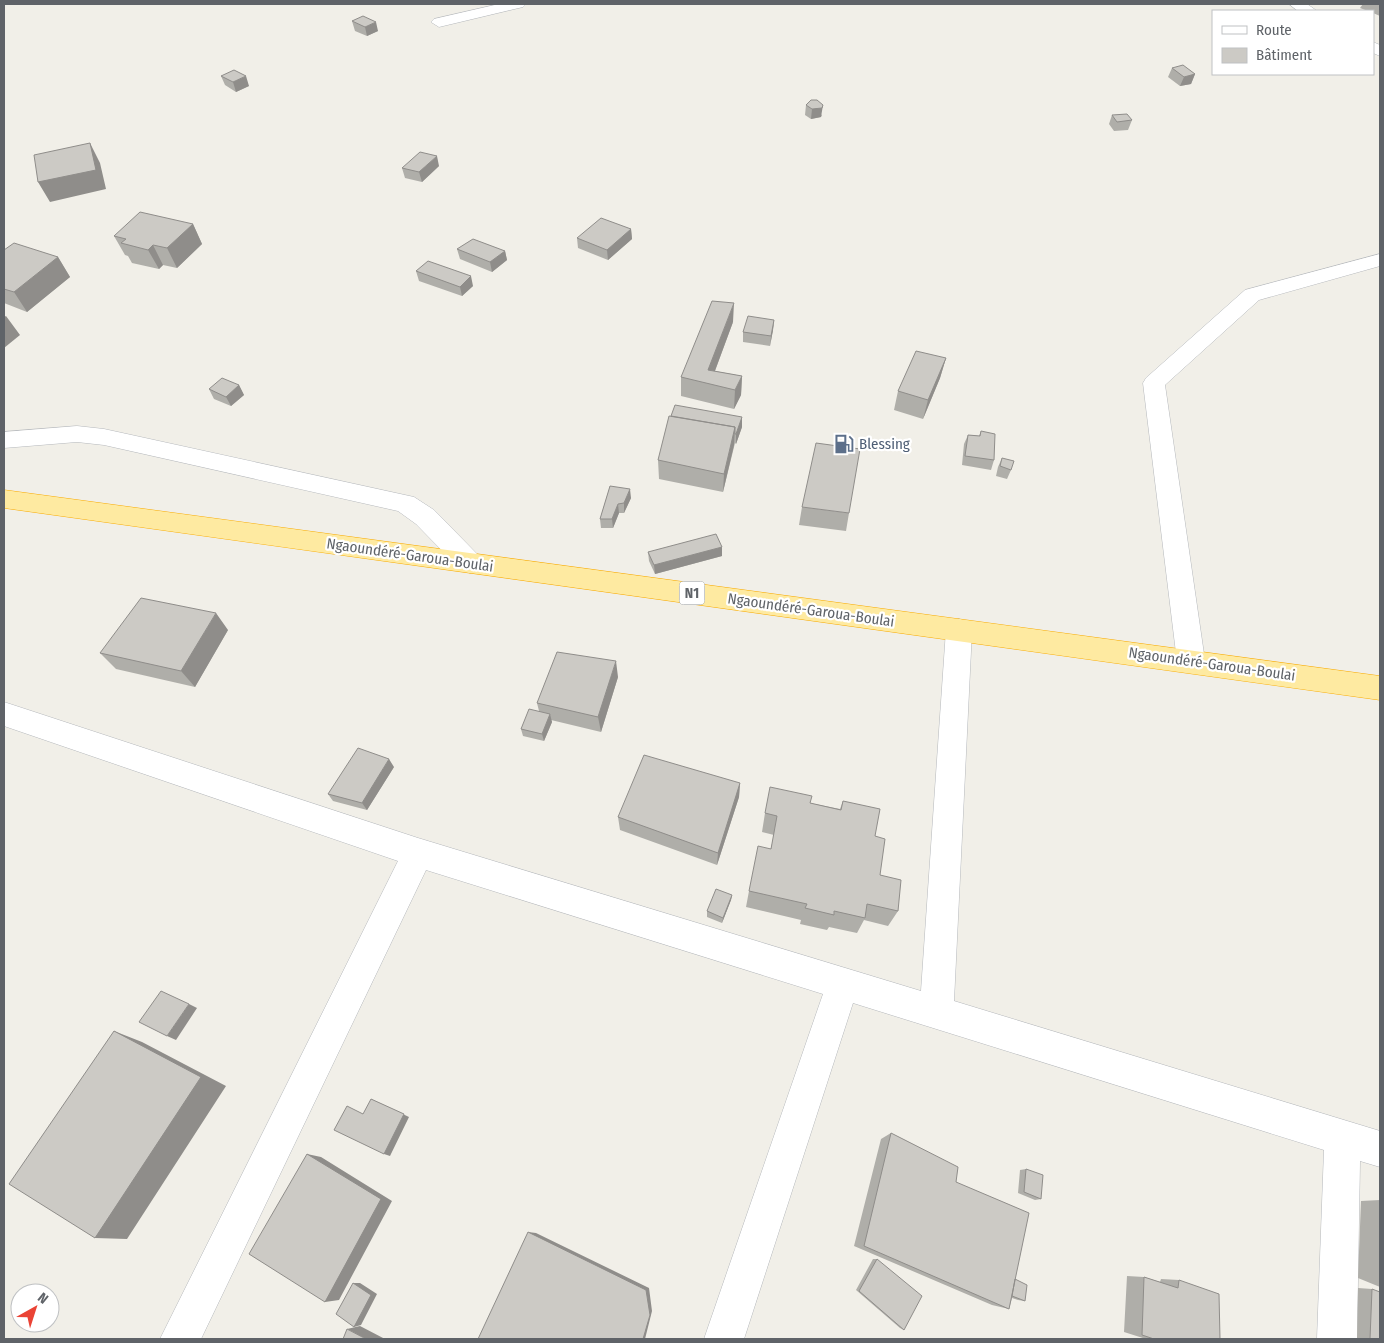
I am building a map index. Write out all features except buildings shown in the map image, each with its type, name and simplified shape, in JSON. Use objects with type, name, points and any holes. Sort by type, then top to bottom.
[{"type":"highway","name":"Ngaoundéré-Garoua-Boulai","points":[[4,499],[1380,688]]},
{"type":"street","points":[[439,22],[518,4]]},
{"type":"street","points":[[1296,4],[1307,10]]},
{"type":"street","points":[[1191,662],[1154,383],[1252,295],[1380,260]]},
{"type":"street","points":[[4,440],[77,434],[104,437],[405,503],[426,517],[470,563]]},
{"type":"street","points":[[937,1012],[959,630]]},
{"type":"street","points":[[4,714],[418,853],[1380,1149]]},
{"type":"street","points":[[180,1339],[418,853]]},
{"type":"street","points":[[724,1339],[843,984]]},
{"type":"street","points":[[1337,1339],[1342,1137]]},
{"type":"place","name":"Blessing","points":[[844,444]]}]
